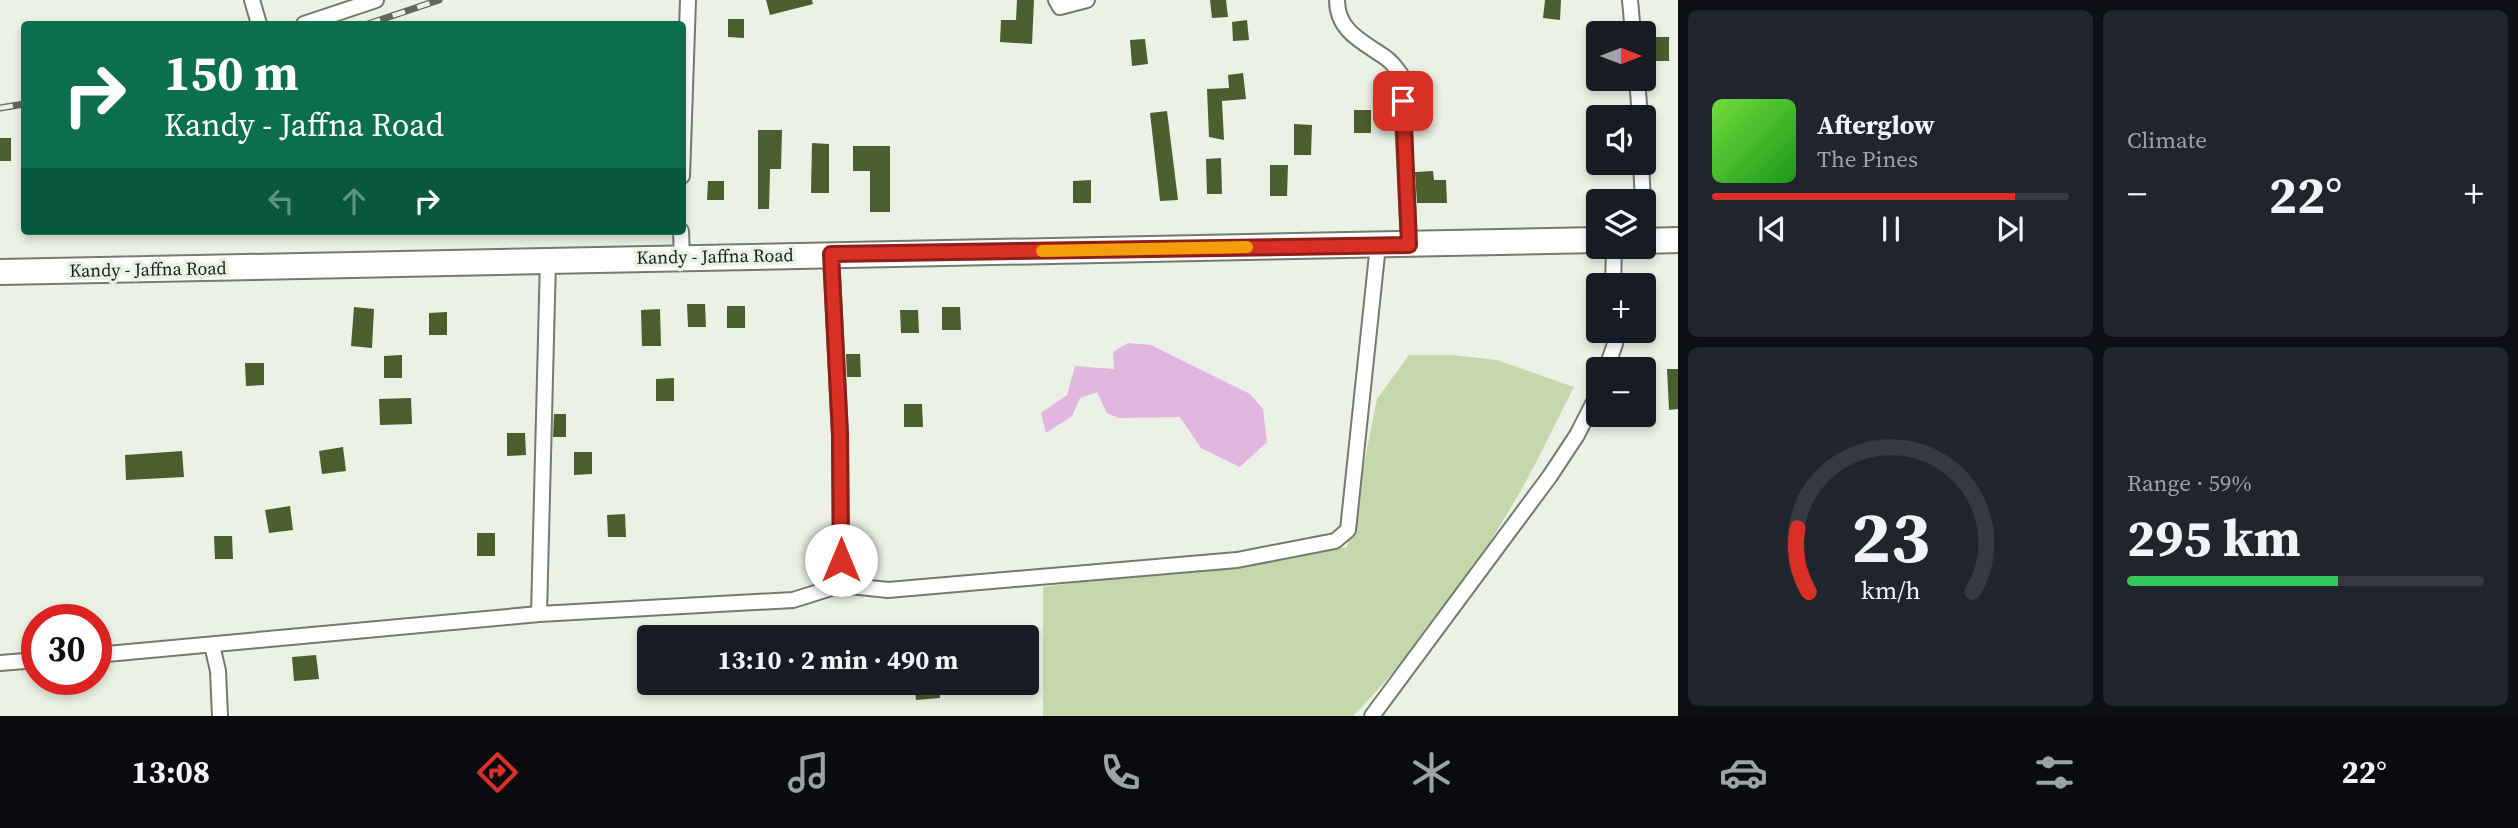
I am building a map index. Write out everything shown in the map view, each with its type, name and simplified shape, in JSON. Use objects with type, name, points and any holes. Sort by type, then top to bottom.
[{"type":"highway","name":"Kandy - Jaffna Road","points":[[0,272],[1586,240]]},
{"type":"highway","points":[[1656,241],[1678,240]]},
{"type":"street","points":[[252,0],[258,21]]},
{"type":"street","points":[[313,21],[376,0]]},
{"type":"street","points":[[686,59],[688,0]]},
{"type":"street","points":[[1056,0],[1060,7],[1087,0]]},
{"type":"street","points":[[1337,0],[1345,27],[1366,46],[1389,59],[1401,75],[1409,245]]},
{"type":"street","points":[[1630,0],[1632,21]]},
{"type":"street","points":[[681,235],[682,257]]},
{"type":"street","points":[[112,653],[539,614],[793,600],[841,586],[888,590],[1237,560],[1335,541],[1348,530],[1378,245]]},
{"type":"street","points":[[831,254],[840,435],[841,586]]},
{"type":"street","points":[[539,614],[548,260]]},
{"type":"street","points":[[1372,716],[1550,476],[1586,417]]},
{"type":"street","points":[[212,645],[218,671],[220,716]]},
{"type":"street","points":[[0,663],[21,661]]},
{"type":"green space","points":[[1409,355],[1453,355],[1497,360],[1574,387],[1525,483],[1468,575],[1401,664],[1353,716],[1043,716],[1043,587],[1347,547],[1377,399]]},
{"type":"shaded area","points":[[1128,343],[1151,345],[1250,394],[1263,409],[1267,442],[1240,467],[1201,448],[1180,417],[1118,418],[1107,413],[1097,392],[1080,398],[1072,416],[1046,433],[1041,413],[1067,395],[1075,366],[1114,369],[1113,352]]},
{"type":"building","points":[[766,0],[812,0],[813,4],[770,15]]},
{"type":"building","points":[[1017,0],[1034,0],[1032,44],[1000,42],[1001,20],[1016,20]]},
{"type":"building","points":[[1210,0],[1226,0],[1228,17],[1212,18]]},
{"type":"building","points":[[1545,0],[1561,0],[1560,20],[1543,18]]},
{"type":"building","points":[[728,19],[744,19],[744,38],[728,37]]},
{"type":"building","points":[[1247,20],[1249,40],[1233,41],[1232,22]]},
{"type":"building","points":[[1656,37],[1669,37],[1669,61],[1656,61]]},
{"type":"building","points":[[1145,39],[1148,64],[1132,66],[1130,40]]},
{"type":"building","points":[[1243,73],[1246,99],[1222,101],[1224,140],[1209,137],[1207,89],[1229,88],[1228,75]]},
{"type":"building","points":[[1417,105],[1430,105],[1430,123],[1417,123]]},
{"type":"building","points":[[1354,110],[1371,110],[1371,133],[1354,133]]},
{"type":"building","points":[[1167,111],[1178,200],[1160,201],[1150,113]]},
{"type":"building","points":[[1294,124],[1312,125],[1311,155],[1294,155]]},
{"type":"building","points":[[758,130],[782,130],[781,169],[770,169],[769,209],[758,209]]},
{"type":"building","points":[[0,138],[11,138],[11,161],[0,161]]},
{"type":"building","points":[[812,143],[829,144],[829,193],[811,193]]},
{"type":"building","points":[[853,146],[890,146],[890,212],[870,212],[870,171],[853,171]]},
{"type":"building","points":[[1221,158],[1222,194],[1207,194],[1206,159]]},
{"type":"building","points":[[1270,165],[1288,165],[1287,196],[1270,196]]},
{"type":"building","points":[[1433,171],[1434,180],[1446,180],[1447,203],[1417,203],[1415,172]]},
{"type":"building","points":[[1091,180],[1091,203],[1073,203],[1073,181]]},
{"type":"building","points":[[708,181],[724,181],[724,200],[707,200]]},
{"type":"building","points":[[687,304],[705,304],[706,327],[688,327]]},
{"type":"building","points":[[727,306],[745,306],[745,328],[727,328]]},
{"type":"building","points":[[354,307],[374,309],[372,348],[351,346]]},
{"type":"building","points":[[942,307],[960,307],[961,330],[942,330]]},
{"type":"building","points":[[660,309],[661,346],[642,346],[641,310]]},
{"type":"building","points":[[900,310],[918,310],[919,333],[901,333]]},
{"type":"building","points":[[447,312],[447,335],[429,335],[429,313]]},
{"type":"building","points":[[846,354],[860,354],[861,377],[847,377]]},
{"type":"building","points":[[402,355],[402,378],[384,378],[384,356]]},
{"type":"building","points":[[245,363],[264,363],[264,385],[246,386]]},
{"type":"building","points":[[1667,369],[1678,369],[1678,409],[1669,410]]},
{"type":"building","points":[[674,378],[674,401],[656,401],[656,379]]},
{"type":"building","points":[[411,398],[412,424],[380,425],[379,399]]},
{"type":"building","points":[[904,404],[922,404],[923,427],[904,427]]},
{"type":"building","points":[[554,414],[566,414],[566,437],[553,437]]},
{"type":"building","points":[[507,433],[525,433],[526,455],[507,456]]},
{"type":"building","points":[[343,447],[346,471],[322,474],[319,451]]},
{"type":"building","points":[[182,451],[184,477],[126,480],[125,455]]},
{"type":"building","points":[[574,452],[592,452],[592,474],[574,475]]},
{"type":"building","points":[[290,506],[293,530],[269,533],[265,510]]},
{"type":"building","points":[[625,514],[626,537],[608,537],[607,515]]},
{"type":"building","points":[[477,533],[495,533],[495,556],[477,556]]},
{"type":"building","points":[[214,536],[232,536],[233,559],[215,559]]},
{"type":"building","points":[[316,655],[319,679],[294,681],[292,657]]},
{"type":"building","points":[[915,695],[940,695],[940,698],[916,700]]},
{"type":"railway","points":[[377,21],[439,0]]},
{"type":"railway","points":[[0,108],[21,104]]},
{"type":"slow traffic","points":[[1042,251],[1247,247]]},
{"type":"route","points":[[841,560],[840,435],[831,254],[1409,245],[1403,101]]}]
